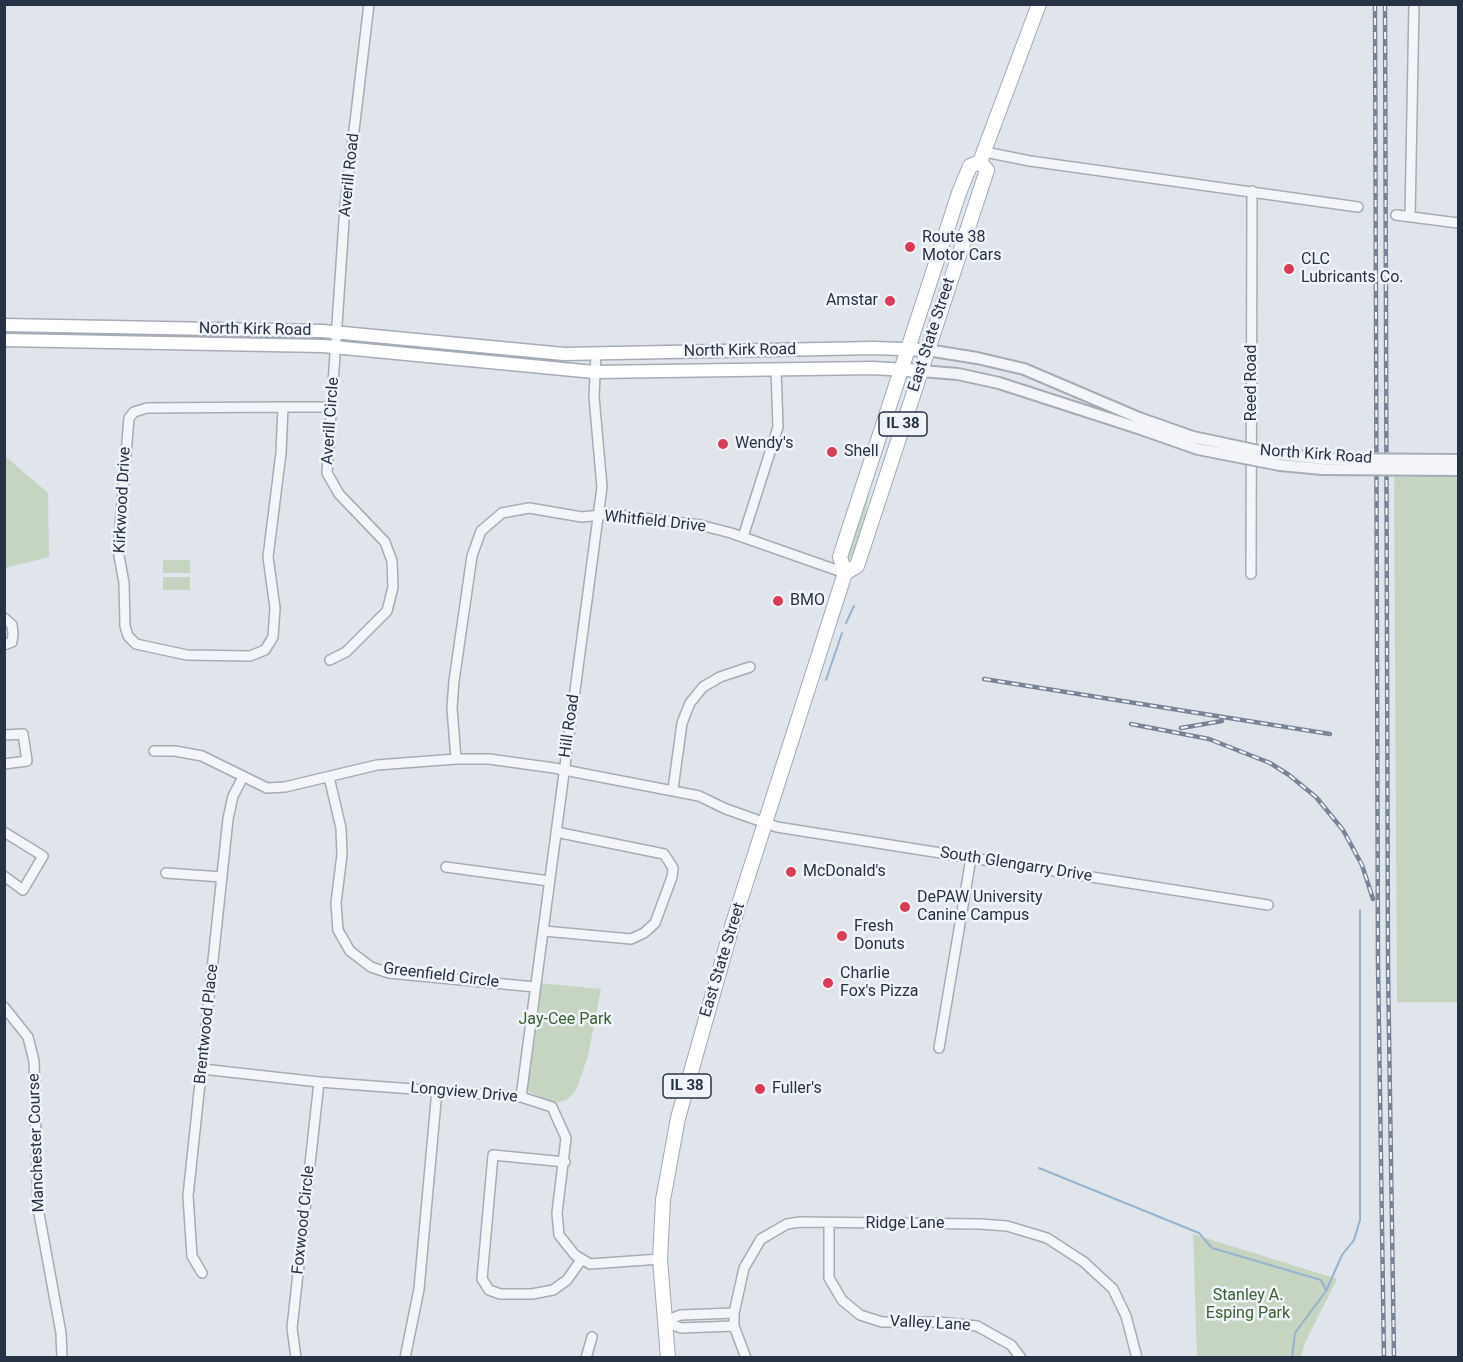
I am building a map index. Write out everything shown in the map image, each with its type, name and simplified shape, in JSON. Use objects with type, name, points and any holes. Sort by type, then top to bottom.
[{"type":"main road","name":"East State Street","points":[[668,1358],[660,1259],[663,1200],[673,1137],[719,968],[845,573],[840,557],[900,369],[970,166],[983,157],[1039,4]]},
{"type":"main road","name":"East State Street","points":[[845,573],[856,567],[987,170],[983,157]]},
{"type":"main road","name":"North Kirk Road","points":[[4,325],[337,332],[535,352],[596,354],[927,350]]},
{"type":"main road","name":"North Kirk Road","points":[[4,340],[336,346],[594,372],[900,369],[921,371]]},
{"type":"street","name":"Averill Road","points":[[336,346],[345,206],[369,4]]},
{"type":"street","points":[[1410,217],[1414,4]]},
{"type":"street","points":[[983,157],[1030,161],[1358,207]]},
{"type":"street","name":"Reed Road","points":[[1251,574],[1252,191]]},
{"type":"street","points":[[1396,215],[1458,223]]},
{"type":"street","name":"Averill Circle","points":[[330,660],[346,652],[387,611],[393,587],[393,571],[385,542],[329,480],[327,457],[336,346]]},
{"type":"street","name":"North Kirk Road","points":[[927,350],[1024,369],[1137,423],[1198,449],[1270,464],[1322,469],[1458,470]]},
{"type":"street","name":"Hill Road","points":[[522,1097],[602,487],[594,410],[596,354]]},
{"type":"street","points":[[743,537],[778,427],[776,370]]},
{"type":"street","name":"North Kirk Road","points":[[921,371],[958,375],[1008,385],[1137,423],[1268,453],[1325,459],[1458,460]]},
{"type":"street","name":"Kirkwood Drive","points":[[283,407],[281,453],[268,557],[275,608],[273,637],[270,644],[258,654],[241,657],[171,653],[136,644],[128,636],[125,626],[124,583],[118,550],[129,418],[134,412],[147,408],[283,407],[331,407]]},
{"type":"street","name":"Whitfield Drive","points":[[456,759],[452,708],[471,556],[481,531],[502,513],[529,508],[582,517],[610,514],[700,525],[743,537],[845,573]]},
{"type":"street","points":[[4,618],[12,625],[13,633],[12,642],[4,645]]},
{"type":"street","points":[[673,789],[682,723],[690,703],[703,687],[720,677],[750,667]]},
{"type":"street","points":[[4,735],[23,734],[27,761],[4,764]]},
{"type":"street","name":"South Glengarry Drive","points":[[154,751],[202,756],[267,788],[329,777],[377,765],[489,759],[673,789],[699,796],[765,824],[1268,905]]},
{"type":"street","name":"Brentwood Place","points":[[201,1272],[192,1256],[188,1196],[228,819],[233,796],[243,777]]},
{"type":"street","name":"Greenfield Circle","points":[[329,777],[341,828],[342,855],[336,903],[338,930],[350,951],[371,967],[389,973],[535,987]]},
{"type":"street","points":[[4,832],[43,856],[23,890],[4,876]]},
{"type":"street","points":[[544,931],[632,939],[655,923],[672,878],[673,868],[664,854],[556,832]]},
{"type":"street","points":[[939,1048],[971,858]]},
{"type":"street","points":[[446,867],[549,881]]},
{"type":"street","points":[[166,873],[222,877]]},
{"type":"street","name":"Manchester Course","points":[[4,1007],[28,1037],[34,1061],[34,1160],[38,1208],[61,1333],[62,1358]]},
{"type":"street","name":"Longview Drive","points":[[202,1069],[319,1082],[522,1097],[552,1107],[566,1138],[565,1162],[558,1206],[558,1232],[581,1260]]},
{"type":"street","name":"Foxwood Circle","points":[[296,1358],[292,1328],[319,1082]]},
{"type":"street","points":[[405,1358],[420,1279],[436,1090]]},
{"type":"street","points":[[565,1162],[493,1155],[482,1279],[489,1290],[500,1294],[532,1294],[553,1290],[567,1280],[581,1260],[595,1264],[660,1259]]},
{"type":"street","name":"Ridge Lane","points":[[734,1326],[734,1313],[744,1268],[761,1239],[792,1222],[1007,1226],[1047,1238],[1084,1262],[1113,1290],[1126,1316],[1137,1358]]},
{"type":"street","name":"Valley Lane","points":[[829,1224],[829,1278],[842,1300],[860,1315],[882,1322],[939,1322],[977,1326],[1011,1346],[1021,1358]]},
{"type":"street","points":[[664,1321],[681,1315],[734,1313]]},
{"type":"street","points":[[664,1321],[681,1328],[734,1326],[746,1358]]},
{"type":"street","points":[[586,1358],[592,1336]]},
{"type":"green space","points":[[72,332],[244,335],[160,339],[72,337]]},
{"type":"green space","points":[[5,456],[48,493],[49,557],[5,568]]},
{"type":"green space","points":[[873,474],[861,537],[854,555],[849,560],[845,558]]},
{"type":"green space","points":[[1394,475],[1458,476],[1458,1002],[1397,1002]]},
{"type":"green space","points":[[163,560],[190,560],[190,573],[163,573]]},
{"type":"green space","points":[[163,577],[190,577],[190,590],[163,590]]},
{"type":"green space","name":"Jay-Cee Park","points":[[539,983],[601,989],[588,1056],[576,1090],[568,1099],[554,1104],[526,1090]]},
{"type":"green space","name":"Stanley A. Esping Park","points":[[1193,1234],[1337,1279],[1305,1343],[1301,1357],[1197,1357]]},
{"type":"waterway","points":[[846,623],[854,606]]},
{"type":"waterway","points":[[826,680],[842,633]]},
{"type":"waterway","points":[[1292,1358],[1295,1333],[1326,1291],[1342,1255],[1354,1240],[1360,1220],[1360,910]]},
{"type":"waterway","points":[[1039,1168],[1199,1233],[1212,1248],[1321,1280],[1326,1290]]},
{"type":"railway","points":[[1375,4],[1378,964],[1384,1358]]},
{"type":"railway","points":[[1385,4],[1388,967],[1394,1358]]},
{"type":"railway","points":[[984,679],[1330,734]]},
{"type":"railway","points":[[1181,728],[1222,721]]},
{"type":"railway","points":[[1131,724],[1209,739],[1270,763],[1289,775],[1316,797],[1343,830],[1362,865],[1373,899]]},
{"type":"place","name":"Route 38 Motor Cars","points":[[910,247]]},
{"type":"place","name":"CLC Lubricants Co.","points":[[1289,269]]},
{"type":"place","name":"Amstar","points":[[890,301]]},
{"type":"place","name":"Wendy's","points":[[723,444]]},
{"type":"place","name":"Shell","points":[[832,452]]},
{"type":"place","name":"BMO","points":[[778,601]]},
{"type":"place","name":"McDonald's","points":[[791,872]]},
{"type":"place","name":"DePAW University Canine Campus","points":[[905,907]]},
{"type":"place","name":"Fresh Donuts","points":[[842,936]]},
{"type":"place","name":"Charlie Fox's Pizza","points":[[828,983]]},
{"type":"place","name":"Fuller's","points":[[760,1089]]}]
